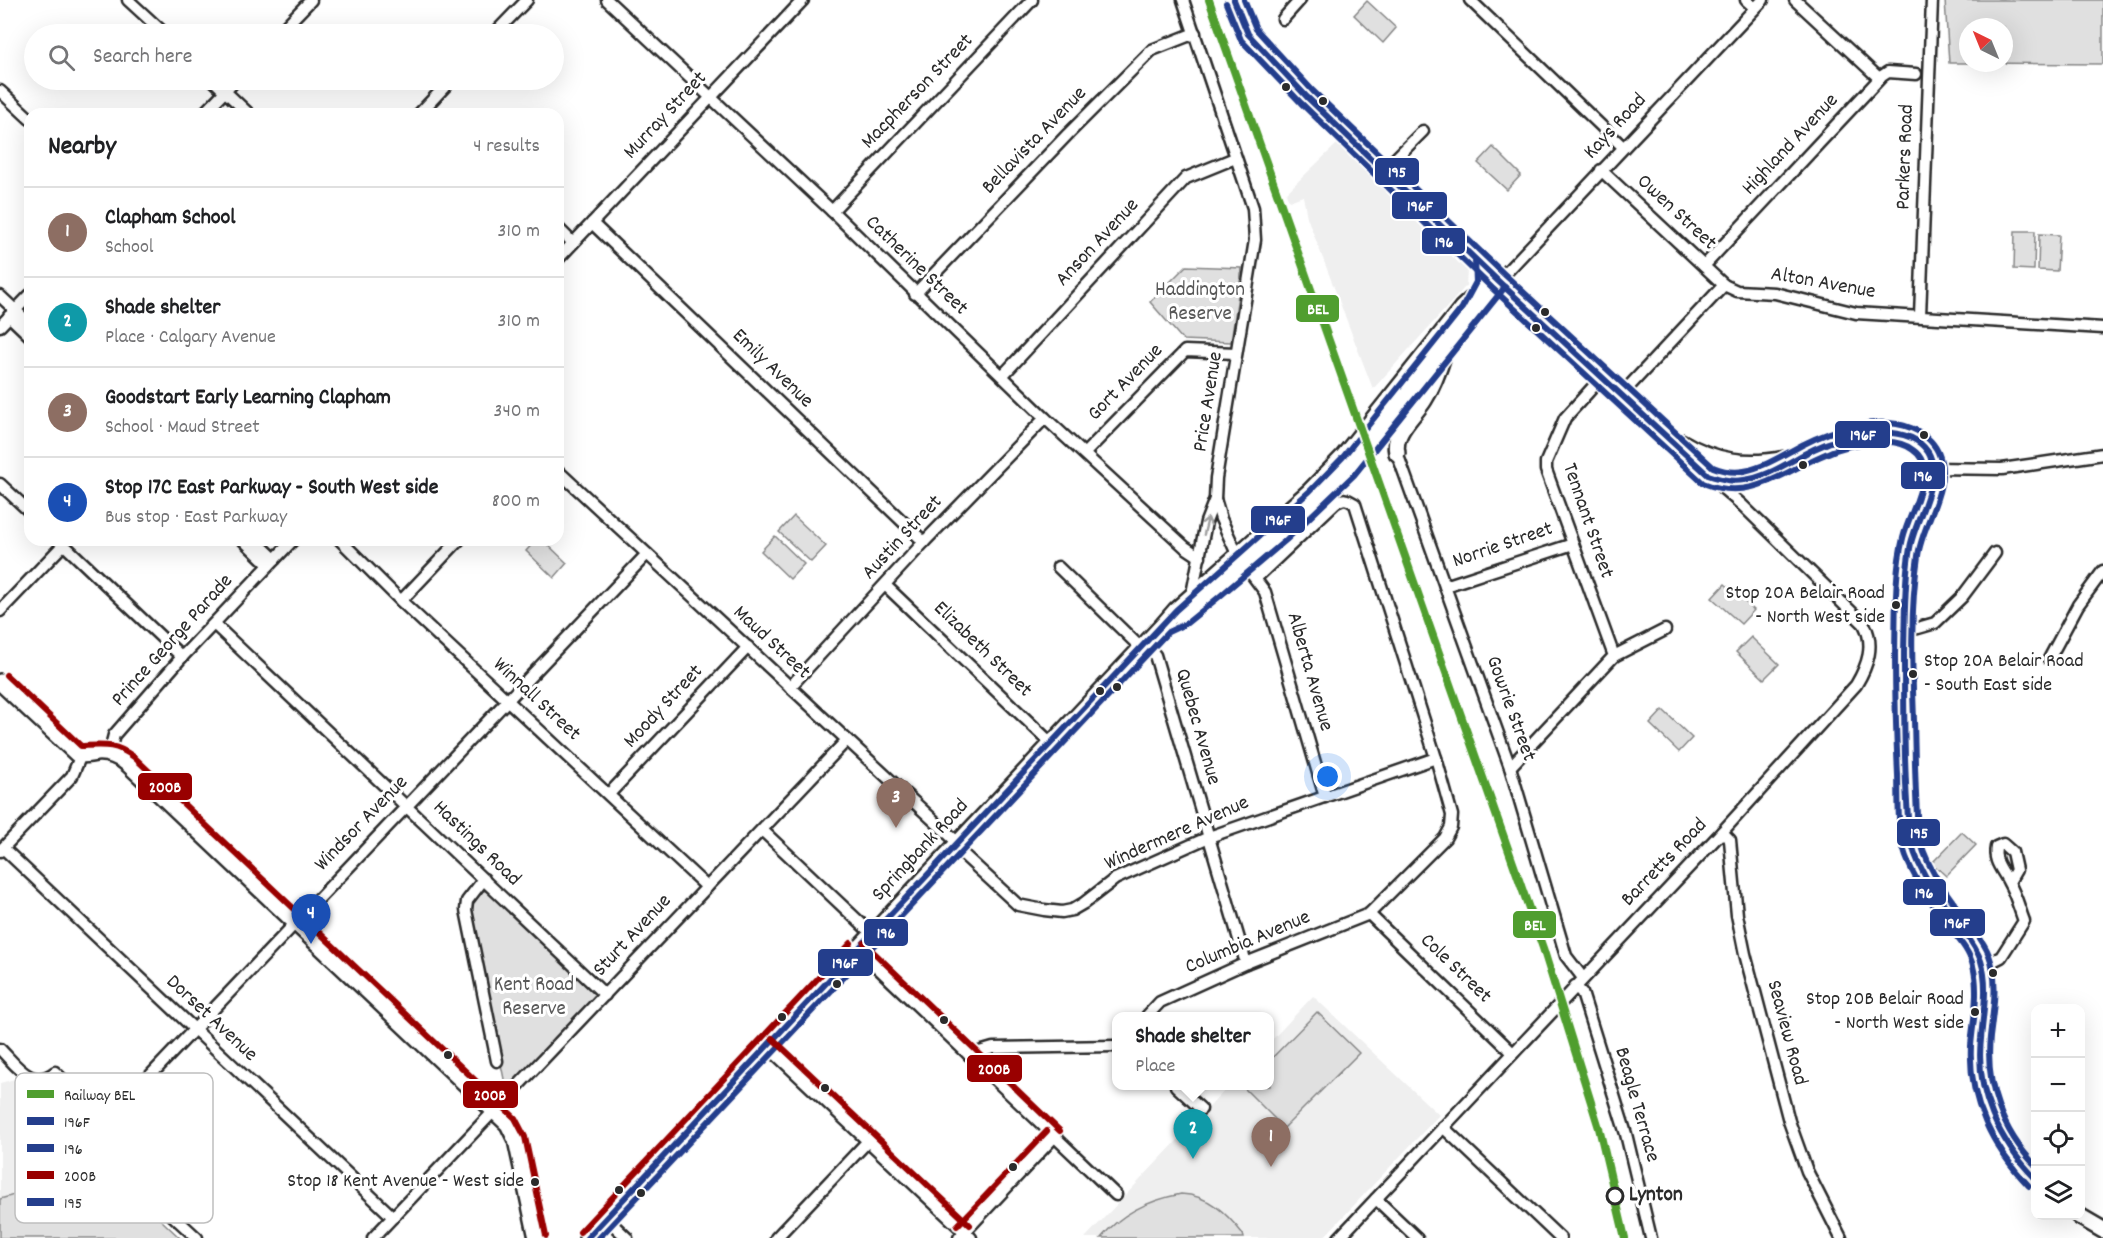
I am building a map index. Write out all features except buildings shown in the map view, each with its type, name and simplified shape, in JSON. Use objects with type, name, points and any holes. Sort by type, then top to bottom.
[{"type":"main road","points":[[1234,0],[1248,34],[1259,48],[1475,260],[1708,475],[1734,482],[1754,478],[1827,443],[1857,435],[1891,432],[1908,435],[1927,450],[1933,468],[1932,486],[1913,534],[1908,554],[1904,632],[1906,760],[1912,847],[1925,878],[1976,949],[1983,966],[1986,990],[1980,1051],[1984,1096],[1996,1127],[2012,1152],[2031,1174]]},
{"type":"main road","points":[[1462,308],[1476,282],[1475,260]]},
{"type":"main road","name":"Springbank Road","points":[[1163,625],[1182,616],[1310,491],[1346,463],[1369,435],[1416,364],[1462,308],[1485,287],[1498,281]]},
{"type":"main road","name":"Springbank Road","points":[[1369,435],[1388,420],[1498,281]]},
{"type":"main road","points":[[1397,453],[1397,438],[1424,400],[1440,369],[1446,344]]},
{"type":"main road","points":[[1388,420],[1408,421]]},
{"type":"main road","points":[[1652,423],[1715,459],[1735,463],[1753,463],[1796,457]]},
{"type":"main road","points":[[1687,445],[1705,463],[1723,472],[1734,482]]},
{"type":"main road","name":"Springbank Road","points":[[587,1238],[1192,594],[1240,559]]},
{"type":"main road","points":[[0,682],[81,755],[109,754],[128,764],[508,1124],[515,1136],[537,1238]]},
{"type":"main road","points":[[2085,1219],[2103,1230]]},
{"type":"street","points":[[128,0],[154,24]]},
{"type":"street","points":[[288,24],[311,0]]},
{"type":"street","points":[[504,24],[527,0]]},
{"type":"street","name":"Catherine Street","points":[[607,0],[832,211],[1045,418],[1185,547],[1200,557]]},
{"type":"street","name":"Murray Street","points":[[564,253],[803,0]]},
{"type":"street","name":"Macpherson Street","points":[[832,211],[1032,0]]},
{"type":"street","name":"Price Avenue","points":[[1183,0],[1253,208],[1256,225],[1215,500],[1206,522],[1192,594]]},
{"type":"street","points":[[1283,19],[1300,0]]},
{"type":"street","points":[[1470,0],[1623,147]]},
{"type":"street","points":[[1746,0],[1759,4]]},
{"type":"street","points":[[1795,0],[1879,78],[1888,72],[1916,74]]},
{"type":"street","name":"Parkers Road","points":[[1920,316],[1932,0]]},
{"type":"street","name":"Kays Road","points":[[1498,281],[1759,4]]},
{"type":"street","name":"Bellavista Avenue","points":[[915,294],[1152,50],[1195,33]]},
{"type":"street","name":"Highland Avenue","points":[[1704,266],[1879,78]]},
{"type":"street","points":[[429,108],[443,90]]},
{"type":"street","points":[[0,91],[24,113]]},
{"type":"street","points":[[209,108],[225,91],[243,108]]},
{"type":"street","points":[[1383,171],[1423,131]]},
{"type":"street","name":"Anson Avenue","points":[[1003,375],[1186,178],[1235,158]]},
{"type":"street","name":"Owen Street","points":[[1601,171],[1724,285]]},
{"type":"street","name":"Emily Avenue","points":[[592,223],[924,542]]},
{"type":"street","points":[[564,234],[573,243]]},
{"type":"street","points":[[1621,395],[1724,285]]},
{"type":"street","name":"Alton Avenue","points":[[1724,285],[1737,291],[1775,293],[1856,313],[2103,328]]},
{"type":"street","points":[[0,296],[24,328]]},
{"type":"street","points":[[0,326],[24,301]]},
{"type":"street","points":[[12,313],[24,320]]},
{"type":"street","name":"Gort Avenue","points":[[1085,453],[1185,351],[1236,353]]},
{"type":"street","name":"Tennant Street","points":[[1602,377],[1565,418],[1546,462],[1546,470],[1614,656]]},
{"type":"street","name":"Austin Street","points":[[790,687],[924,542],[1045,418]]},
{"type":"street","name":"Gowrie Street","points":[[1397,453],[1510,767],[1566,956],[1579,982]]},
{"type":"street","points":[[1933,468],[2002,469],[2103,453]]},
{"type":"street","name":"Barretts Road","points":[[1339,1238],[1722,832],[1856,685],[1864,672],[1871,645],[1869,633],[1864,624],[1708,475]]},
{"type":"street","name":"Maud Street","points":[[564,477],[847,740],[956,845]]},
{"type":"street","name":"Barretts Road","points":[[1734,482],[1742,505]]},
{"type":"street","points":[[0,484],[24,506]]},
{"type":"street","points":[[1256,578],[1335,503],[1347,498],[1355,504],[1452,815],[1451,828],[1445,838],[1369,914]]},
{"type":"street","name":"Price Avenue","points":[[1215,500],[1221,519],[1240,559]]},
{"type":"street","name":"Norrie Street","points":[[1445,586],[1573,544]]},
{"type":"street","points":[[0,611],[57,546]]},
{"type":"street","points":[[65,546],[182,657]]},
{"type":"street","points":[[251,546],[272,562]]},
{"type":"street","points":[[260,546],[272,562]]},
{"type":"street","points":[[272,562],[287,546]]},
{"type":"street","name":"Winnall Street","points":[[346,546],[401,601],[707,887]]},
{"type":"street","points":[[401,601],[453,546]]},
{"type":"street","points":[[1904,632],[1935,622],[1962,597],[1995,553]]},
{"type":"street","name":"Windsor Avenue","points":[[152,1073],[647,554]]},
{"type":"street","name":"Alberta Avenue","points":[[1240,559],[1265,592],[1325,796]]},
{"type":"street","name":"Prince George Parade","points":[[109,754],[114,735],[182,657],[272,562]]},
{"type":"street","name":"Quebec Avenue","points":[[1058,567],[1155,655],[1246,963]]},
{"type":"street","points":[[2049,659],[2078,605],[2103,571]]},
{"type":"street","name":"Elizabeth Street","points":[[885,585],[1052,744]]},
{"type":"street","name":"Hastings Road","points":[[214,624],[605,995]]},
{"type":"street","points":[[1510,767],[1614,656],[1665,630]]},
{"type":"street","name":"Moody Street","points":[[609,794],[748,648]]},
{"type":"street","name":"Sturt Avenue","points":[[373,1238],[847,740]]},
{"type":"street","points":[[1,850],[72,776],[81,755]]},
{"type":"street","name":"Windermere Avenue","points":[[956,845],[1018,905],[1029,909],[1062,912],[1084,903],[1115,879],[1209,837],[1436,758]]},
{"type":"street","points":[[762,830],[872,934]]},
{"type":"street","name":"Seaview Road","points":[[1722,832],[1730,840],[1737,915],[1745,954],[1789,1121],[1807,1171],[1841,1238]]},
{"type":"street","name":"Dorset Avenue","points":[[1,850],[393,1217]]},
{"type":"street","points":[[484,879],[467,901],[466,910],[497,1061]]},
{"type":"street","points":[[1983,966],[2001,957],[2024,921],[2009,882]]},
{"type":"street","name":"Columbia Avenue","points":[[1151,1012],[1160,1002],[1246,963],[1369,914]]},
{"type":"street","name":"Cole Street","points":[[1369,914],[1513,1053]]},
{"type":"street","points":[[858,949],[1116,1195]]},
{"type":"street","name":"Beagle Terrace","points":[[1579,982],[1626,1134],[1650,1238]]},
{"type":"street","points":[[766,1045],[965,1236],[1054,1137]]},
{"type":"street","points":[[969,1055],[993,1048],[1112,1046]]},
{"type":"street","points":[[0,1049],[26,1073]]},
{"type":"street","points":[[1180,1090],[1201,1109]]},
{"type":"street","points":[[1443,1127],[1560,1238]]},
{"type":"street","points":[[776,1238],[868,1141]]},
{"type":"street","points":[[1376,1199],[1417,1238]]},
{"type":"street","points":[[606,1218],[627,1238]]},
{"type":"street","points":[[181,1223],[197,1238]]},
{"type":"shaded area","points":[[1337,144],[1467,271],[1466,286],[1373,389],[1307,217],[1303,196],[1289,201],[1286,193]]},
{"type":"shaded area","points":[[1313,996],[1439,1115],[1323,1238],[1085,1238],[1225,1090],[1274,1090],[1274,1038]]},
{"type":"shaded area","points":[[15,1079],[15,1194],[0,1199],[0,1083]]},
{"type":"green space","points":[[1945,0],[2103,0],[2103,64],[2013,63],[2013,18],[1959,18],[1959,63],[1949,63]]},
{"type":"green space","points":[[1367,1],[1396,28],[1383,43],[1354,15]]},
{"type":"green space","points":[[1493,147],[1521,175],[1507,190],[1478,163]]},
{"type":"green space","points":[[2015,231],[2035,231],[2034,270],[2014,269]]},
{"type":"green space","points":[[2039,234],[2059,235],[2057,271],[2038,270]]},
{"type":"green space","name":"Haddington Reserve","points":[[1186,266],[1242,268],[1231,342],[1183,340],[1150,302]]},
{"type":"green space","points":[[794,516],[826,546],[811,562],[779,532]]},
{"type":"green space","points":[[775,536],[804,564],[790,579],[761,551]]},
{"type":"green space","points":[[531,546],[549,546],[567,563],[554,578],[526,551]]},
{"type":"green space","points":[[1725,584],[1754,610],[1741,624],[1712,598]]},
{"type":"green space","points":[[1751,637],[1779,664],[1764,679],[1736,652]]},
{"type":"green space","points":[[1663,710],[1692,738],[1679,752],[1650,724]]},
{"type":"green space","points":[[1962,832],[1976,845],[1946,876],[1932,863]]},
{"type":"green space","name":"Kent Road Reserve","points":[[488,891],[600,997],[507,1094],[470,911],[475,896]]},
{"type":"green space","points":[[1317,1012],[1359,1053],[1284,1128],[1246,1090],[1274,1090],[1274,1056]]},
{"type":"green space","points":[[1181,1194],[1200,1198],[1217,1207],[1237,1227],[1244,1238],[1101,1238],[1118,1221],[1137,1209]]},
{"type":"green space","points":[[15,1195],[15,1223],[164,1223],[180,1238],[0,1238],[0,1199]]},
{"type":"rail line","name":"BEL","points":[[1209,0],[1543,948],[1599,1128],[1625,1238]]},
{"type":"transit line","name":"196F","points":[[1234,0],[1248,34],[1307,97],[1498,281],[1708,475],[1739,481],[1753,478],[1771,472],[1826,444],[1857,435],[1874,433],[1905,436],[1918,442],[1928,452],[1932,462],[1932,474],[1910,548],[1906,587],[1904,719],[1909,830],[1916,857],[1922,869],[1979,956],[1985,980],[1980,1059],[1986,1097],[1992,1115],[2011,1149],[2031,1173]]},
{"type":"transit line","name":"195","points":[[1244,0],[1256,29],[1313,91],[1504,274],[1713,467],[1732,472],[1752,469],[1767,464],[1827,434],[1870,423],[1898,424],[1911,428],[1927,437],[1936,448],[1942,465],[1942,478],[1918,556],[1913,617],[1918,829],[1931,868],[1981,939],[1989,955],[1995,986],[1989,1055],[1993,1090],[2005,1122],[2031,1160]]},
{"type":"transit line","name":"196","points":[[1226,3],[1241,40],[1301,103],[1492,288],[1703,483],[1720,488],[1750,488],[1828,453],[1864,443],[1897,443],[1909,447],[1919,455],[1924,469],[1922,484],[1903,538],[1896,596],[1895,699],[1900,831],[1905,853],[1918,882],[1972,961],[1976,986],[1971,1046],[1974,1085],[1985,1122],[1994,1139],[2004,1156],[2029,1186]]},
{"type":"transit line","name":"196F","points":[[587,1238],[1176,610],[1310,491],[1343,457],[1462,308],[1476,282],[1475,260]]},
{"type":"transit line","name":"196","points":[[599,1238],[1168,632],[1187,623],[1219,597],[1286,540],[1354,475],[1505,287]]},
{"type":"transit line","name":"200B","points":[[6,675],[81,746],[115,747],[134,757],[515,1118],[525,1137],[546,1236]]},
{"type":"transit line","name":"200B","points":[[580,1232],[851,943]]},
{"type":"transit line","name":"200B","points":[[864,943],[1060,1131]]},
{"type":"transit line","name":"200B","points":[[772,1038],[970,1225]]},
{"type":"transit line","name":"200B","points":[[957,1226],[1047,1131]]},
{"type":"place","name":"Stop 20A Belair Road - North West side","points":[[1896,605]]},
{"type":"place","name":"Stop 20A Belair Road - South East side","points":[[1913,674]]},
{"type":"place","name":"Goodstart Early Learning Clapham","points":[[896,828]]},
{"type":"place","name":"Stop 17C East Parkway - South West side","points":[[311,944]]},
{"type":"place","name":"Stop 20B Belair Road - North West side","points":[[1975,1012]]},
{"type":"place","name":"Shade shelter","points":[[1193,1159]]},
{"type":"place","name":"Clapham School","points":[[1271,1167]]},
{"type":"place","name":"Stop 18 Kent Avenue - West side","points":[[535,1182]]},
{"type":"place","name":"Lynton","points":[[1615,1196]]}]
